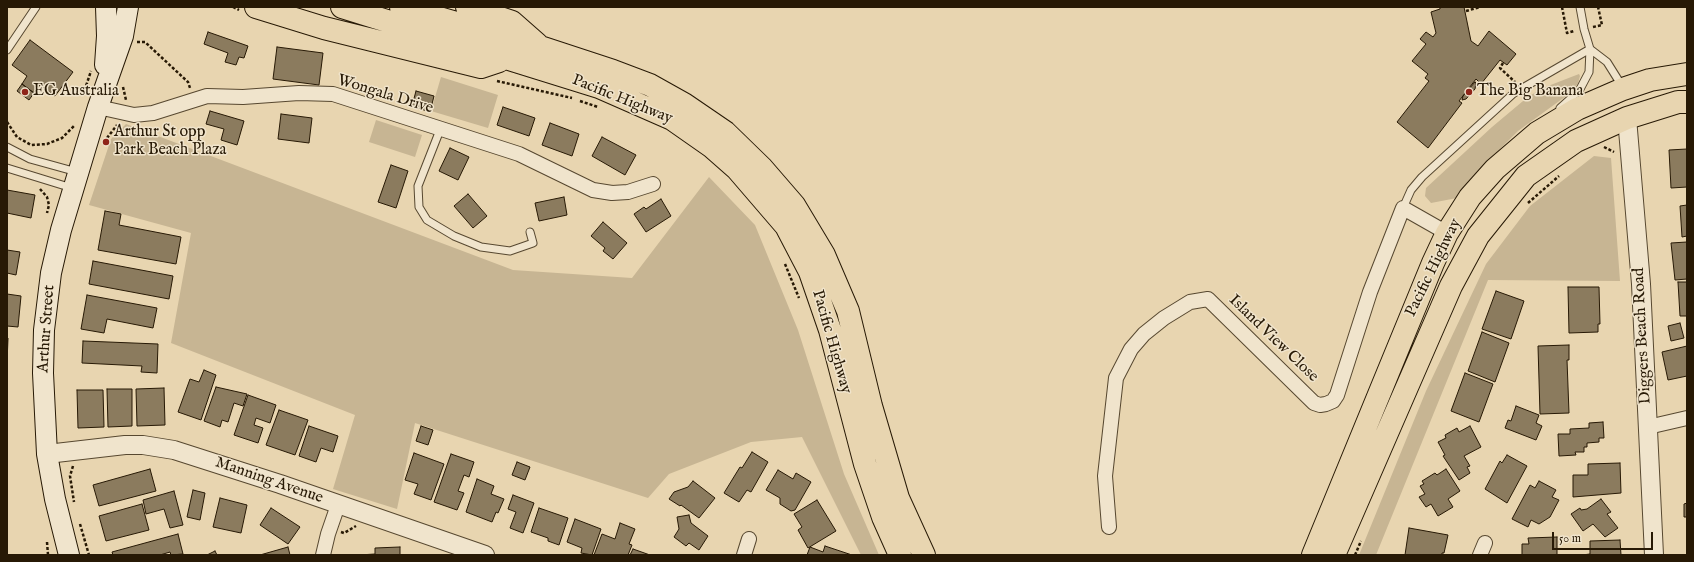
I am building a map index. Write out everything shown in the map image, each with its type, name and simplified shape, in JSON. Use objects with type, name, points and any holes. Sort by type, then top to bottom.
[{"type":"highway","points":[[256,7],[324,28],[481,67],[504,59]]},
{"type":"highway","name":"Pacific Highway","points":[[342,7],[398,23],[504,59],[599,87],[672,119],[712,147],[736,169],[782,221],[810,272],[830,330],[865,464],[883,517],[900,555]]},
{"type":"highway","name":"Pacific Highway","points":[[401,7],[543,48],[650,85],[684,104],[725,132],[762,168],[794,205],[824,255],[848,311],[871,406],[898,498],[924,555]]},
{"type":"highway","points":[[468,7],[512,22],[543,48]]},
{"type":"highway","name":"Pacific Highway","points":[[1313,555],[1408,320],[1447,233],[1470,197],[1496,169],[1537,133],[1577,109],[1623,88],[1650,80],[1687,74]]},
{"type":"highway","points":[[1537,133],[1572,118],[1610,108],[1621,110],[1627,118],[1637,104],[1647,97],[1663,91],[1687,86]]},
{"type":"highway","name":"Pacific Highway","points":[[1334,555],[1451,286],[1478,236],[1526,176],[1576,141],[1627,118],[1678,102],[1687,102]]},
{"type":"highway","points":[[1422,354],[1423,321],[1445,266],[1449,248],[1447,233],[1458,232],[1469,225],[1494,199],[1526,176]]},
{"type":"main road","name":"Arthur Street","points":[[69,555],[55,499],[47,454],[43,386],[44,330],[51,274],[75,180],[90,102],[106,58],[108,18],[106,7]]},
{"type":"main road","name":"Arthur Street","points":[[90,102],[123,36],[128,7]]},
{"type":"street","name":"Wongala Drive","points":[[90,102],[134,115],[153,113],[206,96],[242,97],[299,93],[333,94],[389,111],[440,130],[519,154],[593,190],[612,193],[628,192],[653,184]]},
{"type":"street","name":"Diggers Beach Road","points":[[1627,118],[1641,284],[1654,555]]},
{"type":"street","points":[[1403,208],[1447,233]]},
{"type":"street","name":"Island View Close","points":[[1109,528],[1105,476],[1116,378],[1130,349],[1144,334],[1175,310],[1190,302],[1208,299],[1314,403],[1320,405],[1333,401],[1337,395],[1370,292],[1403,208]]},
{"type":"street","points":[[1648,427],[1687,418]]},
{"type":"street","name":"Manning Avenue","points":[[47,454],[125,445],[159,447],[190,454],[485,555]]},
{"type":"street","points":[[323,555],[328,534],[338,505]]},
{"type":"street","points":[[744,555],[749,540]]},
{"type":"lane","points":[[7,50],[36,7]]},
{"type":"lane","points":[[1537,133],[1548,118],[1580,91],[1589,72],[1590,49],[1584,29],[1580,7]]},
{"type":"lane","points":[[1590,49],[1607,62],[1623,88]]},
{"type":"lane","points":[[1403,208],[1411,190],[1422,177],[1514,93],[1590,49]]},
{"type":"lane","points":[[440,130],[418,186],[419,207],[427,220],[454,236],[481,247],[510,251],[533,243],[530,232]]},
{"type":"lane","points":[[7,147],[75,180]]},
{"type":"lane","points":[[7,168],[75,180]]},
{"type":"path","points":[[1466,11],[1480,7]]},
{"type":"path","points":[[1562,7],[1566,33],[1569,33]]},
{"type":"path","points":[[1598,7],[1602,25],[1599,26]]},
{"type":"path","points":[[135,42],[144,42],[188,82],[193,100]]},
{"type":"path","points":[[1503,63],[1500,68],[1514,81]]},
{"type":"path","points":[[90,102],[92,65]]},
{"type":"path","points":[[104,144],[107,137],[121,121]]},
{"type":"path","points":[[7,122],[16,137],[31,145],[47,144],[62,138],[75,125]]},
{"type":"path","points":[[1598,150],[1605,147],[1616,153]]},
{"type":"path","points":[[1523,209],[1561,174]]},
{"type":"path","points":[[76,509],[70,476],[73,465],[80,463]]},
{"type":"path","points":[[78,517],[89,555]]},
{"type":"path","points":[[1356,555],[1363,535]]},
{"type":"shaded area","points":[[1579,74],[1580,76],[1578,83],[1573,91],[1518,131],[1474,175],[1462,197],[1431,203],[1425,196],[1426,188],[1492,127],[1529,96],[1548,86]]},
{"type":"shaded area","points":[[441,77],[498,95],[488,128],[431,111]]},
{"type":"shaded area","points":[[376,120],[422,135],[415,157],[369,142]]},
{"type":"shaded area","points":[[126,124],[513,270],[632,278],[709,177],[755,225],[798,330],[844,474],[879,555],[861,555],[802,437],[751,442],[669,474],[648,498],[415,423],[397,509],[333,489],[355,415],[171,343],[191,233],[89,205],[111,139]]},
{"type":"shaded area","points":[[1594,156],[1611,158],[1620,281],[1488,280],[1376,555],[1359,555],[1426,391],[1486,264],[1530,206]]},
{"type":"building","points":[[1440,7],[1464,7],[1471,41],[1478,46],[1489,31],[1516,54],[1507,65],[1500,60],[1481,84],[1476,79],[1459,101],[1462,103],[1428,148],[1397,122],[1429,81],[1425,78],[1428,74],[1412,61],[1426,44],[1420,39],[1426,32],[1433,37],[1436,33],[1431,12],[1440,9]]},
{"type":"building","points":[[208,32],[248,46],[244,58],[239,57],[236,65],[225,62],[228,53],[204,44]]},
{"type":"building","points":[[30,40],[73,72],[55,96],[40,85],[34,93],[22,84],[27,76],[12,65]]},
{"type":"building","points":[[277,47],[323,53],[319,85],[273,79]]},
{"type":"building","name":"The Big Banana","points":[[1475,82],[1475,89],[1466,99],[1462,100],[1463,96]]},
{"type":"building","name":"EG Australia","points":[[22,84],[34,93],[29,100],[17,91]]},
{"type":"building","points":[[416,91],[434,96],[430,112],[412,106]]},
{"type":"building","points":[[503,107],[535,118],[529,136],[497,125]]},
{"type":"building","points":[[210,111],[244,121],[237,145],[221,140],[224,129],[206,124]]},
{"type":"building","points":[[281,114],[312,118],[309,143],[278,139]]},
{"type":"building","points":[[550,123],[579,134],[572,156],[542,145]]},
{"type":"building","points":[[602,137],[636,155],[625,175],[592,156]]},
{"type":"building","points":[[450,148],[469,157],[458,180],[439,171]]},
{"type":"building","points":[[1687,149],[1687,187],[1671,188],[1669,150]]},
{"type":"building","points":[[391,165],[408,171],[396,208],[378,202]]},
{"type":"building","points":[[7,190],[35,195],[31,218],[7,213]]},
{"type":"building","points":[[468,194],[487,216],[473,228],[454,206]]},
{"type":"building","points":[[564,197],[567,215],[539,221],[535,203]]},
{"type":"building","points":[[661,199],[671,216],[646,232],[634,214],[644,207],[646,209]]},
{"type":"building","points":[[1687,205],[1687,236],[1682,237],[1680,206]]},
{"type":"building","points":[[105,211],[121,214],[119,225],[181,237],[176,264],[98,250]]},
{"type":"building","points":[[603,222],[627,243],[613,259],[603,251],[605,248],[591,236]]},
{"type":"building","points":[[1687,242],[1687,279],[1675,280],[1671,243]]},
{"type":"building","points":[[7,250],[20,252],[16,275],[7,273]]},
{"type":"building","points":[[93,261],[173,276],[169,299],[89,284]]},
{"type":"building","points":[[1678,282],[1687,282],[1687,316],[1680,316]]},
{"type":"building","points":[[1568,287],[1599,287],[1600,324],[1598,324],[1598,332],[1569,333]]},
{"type":"building","points":[[1496,291],[1524,301],[1511,339],[1482,329]]},
{"type":"building","points":[[7,294],[21,296],[18,327],[7,326]]},
{"type":"building","points":[[87,295],[157,308],[153,328],[107,319],[104,333],[81,329]]},
{"type":"building","points":[[1680,323],[1684,338],[1671,341],[1668,326]]},
{"type":"building","points":[[1482,332],[1509,343],[1495,382],[1468,371]]},
{"type":"building","points":[[7,338],[8,338],[7,363]]},
{"type":"building","points":[[83,341],[158,344],[157,373],[141,372],[142,366],[82,363]]},
{"type":"building","points":[[1569,345],[1569,360],[1567,360],[1569,413],[1540,414],[1538,346]]},
{"type":"building","points":[[1687,346],[1687,376],[1668,380],[1662,352]]},
{"type":"building","points":[[204,370],[216,375],[201,420],[178,412],[190,379],[199,382]]},
{"type":"building","points":[[1465,373],[1493,384],[1479,422],[1451,411]]},
{"type":"building","points":[[216,387],[247,394],[243,406],[234,403],[228,422],[222,420],[220,427],[204,421]]},
{"type":"building","points":[[164,388],[165,425],[137,426],[136,389]]},
{"type":"building","points":[[107,389],[132,389],[132,426],[108,427]]},
{"type":"building","points":[[77,390],[103,390],[104,427],[78,428]]},
{"type":"building","points":[[248,395],[276,405],[270,423],[256,418],[254,425],[263,428],[258,443],[234,435]]},
{"type":"building","points":[[1516,406],[1539,415],[1536,423],[1542,426],[1536,440],[1505,428],[1508,420],[1511,421]]},
{"type":"building","points":[[279,410],[308,420],[295,455],[266,445]]},
{"type":"building","points":[[1603,422],[1604,438],[1599,438],[1599,442],[1587,443],[1587,447],[1584,447],[1584,452],[1575,452],[1576,455],[1559,456],[1558,434],[1570,434],[1570,429],[1589,428],[1589,423]]},
{"type":"building","points":[[309,426],[338,436],[333,452],[321,448],[316,462],[299,456]]},
{"type":"building","points":[[421,426],[433,430],[428,445],[416,441]]},
{"type":"building","points":[[1470,426],[1481,447],[1464,456],[1470,466],[1467,467],[1470,473],[1459,480],[1443,456],[1445,455],[1438,442],[1446,438],[1445,435],[1457,428],[1459,432]]},
{"type":"building","points":[[752,452],[768,462],[751,492],[747,490],[739,502],[724,493],[740,467],[742,468]]},
{"type":"building","points":[[414,453],[444,464],[431,500],[414,494],[418,484],[405,480]]},
{"type":"building","points":[[451,454],[474,462],[469,477],[464,475],[458,491],[464,493],[457,510],[434,502]]},
{"type":"building","points":[[1507,455],[1527,466],[1507,503],[1485,489],[1500,461],[1502,463]]},
{"type":"building","points":[[517,462],[530,467],[525,480],[512,475]]},
{"type":"building","points":[[1620,463],[1621,493],[1573,497],[1573,475],[1588,475],[1588,464]]},
{"type":"building","points":[[150,469],[156,491],[99,506],[93,485]]},
{"type":"building","points":[[1446,469],[1460,491],[1448,499],[1453,507],[1438,516],[1431,504],[1426,507],[1419,497],[1425,494],[1420,486],[1424,484],[1422,481],[1435,473],[1437,475]]},
{"type":"building","points":[[778,470],[793,479],[796,473],[811,482],[795,510],[791,511],[780,504],[780,498],[766,490]]},
{"type":"building","points":[[477,479],[494,486],[491,494],[504,499],[492,522],[466,512]]},
{"type":"building","points":[[693,481],[715,498],[699,518],[681,505],[680,506],[669,499],[674,492],[688,487]]},
{"type":"building","points":[[1539,481],[1556,490],[1552,497],[1559,500],[1550,517],[1539,524],[1531,520],[1528,527],[1512,519],[1530,485],[1535,488]]},
{"type":"building","points":[[193,490],[205,493],[200,520],[187,517]]},
{"type":"building","points":[[174,491],[183,525],[170,528],[164,509],[146,514],[143,500]]},
{"type":"building","points":[[513,495],[534,503],[523,533],[510,528],[516,512],[508,509]]},
{"type":"building","points":[[220,498],[247,505],[241,533],[213,527]]},
{"type":"building","points":[[1601,499],[1611,512],[1607,514],[1618,528],[1605,537],[1593,524],[1583,531],[1571,514],[1580,508],[1581,510],[1587,509]]},
{"type":"building","points":[[817,500],[836,531],[808,548],[798,530],[802,527],[794,514]]},
{"type":"building","points":[[1687,503],[1687,517],[1684,517],[1684,504]]},
{"type":"building","points":[[142,504],[149,530],[106,541],[99,516]]},
{"type":"building","points":[[271,508],[300,527],[288,544],[260,525]]},
{"type":"building","points":[[539,508],[568,518],[559,545],[548,541],[548,538],[531,532]]},
{"type":"building","points":[[689,515],[691,523],[708,536],[699,550],[689,543],[686,546],[674,537],[679,529],[677,517]]},
{"type":"building","points":[[575,519],[601,529],[592,555],[581,553],[582,548],[567,542]]},
{"type":"building","points":[[620,523],[635,529],[629,544],[632,545],[628,555],[594,555],[602,534],[615,539]]},
{"type":"building","points":[[1409,528],[1448,535],[1444,553],[1442,553],[1442,555],[1405,555]]},
{"type":"building","points":[[178,534],[183,554],[171,555],[170,552],[160,555],[113,555],[112,552]]},
{"type":"building","points":[[1557,537],[1557,555],[1522,555],[1522,544],[1529,544],[1528,538]]},
{"type":"building","points":[[1620,540],[1621,555],[1582,555],[1590,554],[1590,541]]},
{"type":"building","points":[[825,546],[852,555],[807,555],[810,547],[823,552]]},
{"type":"building","points":[[288,547],[290,555],[260,555]]},
{"type":"building","points":[[400,547],[400,555],[359,555],[375,554],[375,548]]},
{"type":"building","points":[[633,549],[650,555],[630,555]]},
{"type":"building","points":[[215,551],[217,555],[207,555]]},
{"type":"place","name":"EG Australia","points":[[25,92]]},
{"type":"place","name":"The Big Banana","points":[[1469,92]]},
{"type":"place","name":"Arthur St opp Park Beach Plaza","points":[[106,142]]}]
